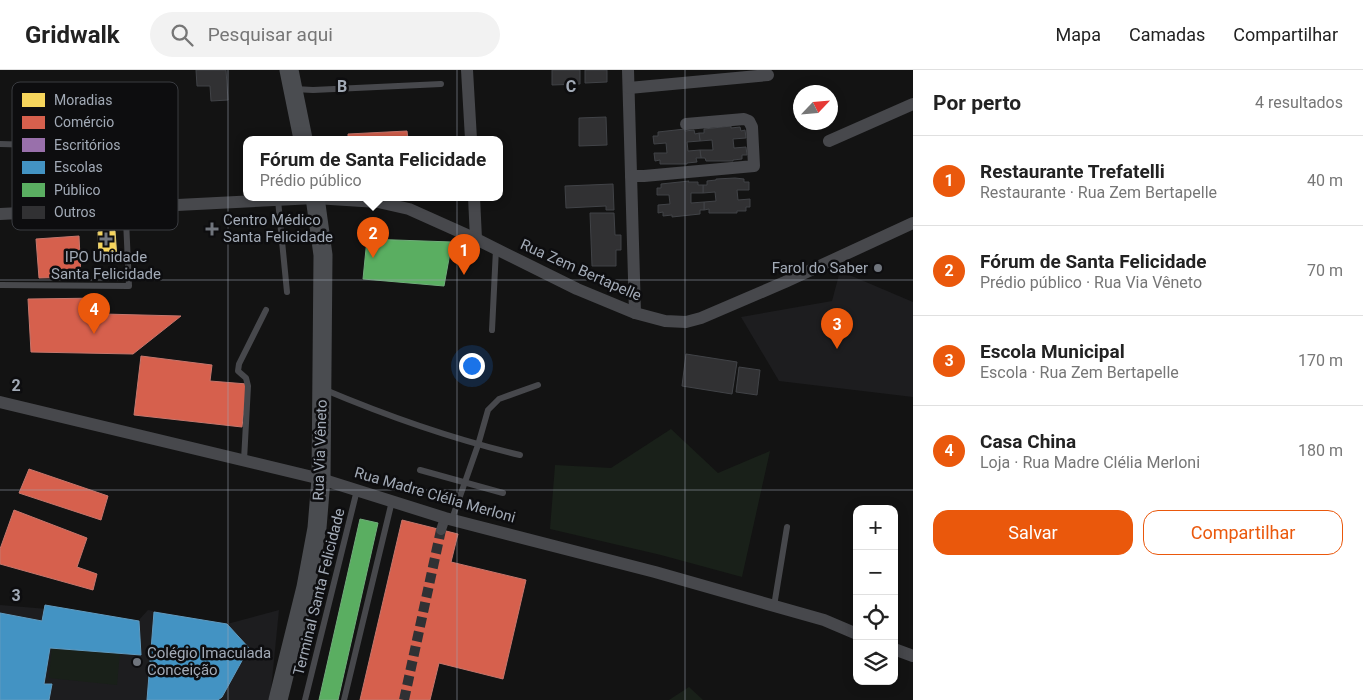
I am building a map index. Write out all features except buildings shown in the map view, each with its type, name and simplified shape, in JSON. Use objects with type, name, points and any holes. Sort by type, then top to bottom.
[{"type":"main road","points":[[289,70],[302,136]]},
{"type":"main road","name":"Rua Via Vêneto","points":[[278,700],[308,578],[317,528],[321,479],[323,255],[315,201]]},
{"type":"street","points":[[468,70],[471,136]]},
{"type":"street","points":[[628,70],[635,313]]},
{"type":"street","points":[[629,88],[768,75]]},
{"type":"street","points":[[829,141],[913,104]]},
{"type":"street","points":[[631,176],[754,166],[752,127],[749,121],[744,119],[686,124]]},
{"type":"street","name":"Rua Zem Bertapelle","points":[[178,205],[256,201]]},
{"type":"street","name":"Rua Zem Bertapelle","points":[[362,201],[378,202],[409,209],[476,239],[577,289],[635,313],[666,321],[686,322],[701,318],[785,282],[913,223]]},
{"type":"street","points":[[474,201],[476,239]]},
{"type":"street","name":"Rua Madre Clélia Merloni","points":[[0,402],[321,479],[392,501],[446,522],[655,572],[824,620],[853,632]]},
{"type":"street","points":[[898,650],[913,656]]},
{"type":"lane","points":[[293,89],[313,90],[441,84]]},
{"type":"lane","points":[[278,201],[287,292]]},
{"type":"lane","points":[[0,285],[129,286],[126,230]]},
{"type":"lane","points":[[492,330],[496,249]]},
{"type":"lane","points":[[244,460],[248,386],[246,378],[238,371],[266,310]]},
{"type":"lane","points":[[446,522],[465,483],[488,410],[499,399],[538,384]]},
{"type":"lane","points":[[322,389],[372,409],[478,445],[520,455]]},
{"type":"lane","points":[[420,470],[503,493]]},
{"type":"lane","name":"Terminal Santa Felicidade","points":[[305,700],[357,490]]},
{"type":"lane","points":[[344,700],[392,501]]},
{"type":"lane","points":[[774,606],[787,527]]},
{"type":"shaded area","points":[[840,271],[913,302],[913,397],[779,381],[741,317],[832,301]]},
{"type":"shaded area","points":[[671,429],[718,473],[770,451],[742,577],[661,555],[550,529],[555,465],[611,468]]},
{"type":"shaded area","name":"Colégio Imaculada Conceição","points":[[0,605],[83,612],[138,621],[148,610],[227,624],[279,610],[270,700],[0,700]]},
{"type":"shaded area","points":[[53,633],[121,640],[117,685],[49,678]]},
{"type":"shaded area","points":[[689,687],[703,700],[669,700]]},
{"type":"tunnel","points":[[404,700],[441,530]]},
{"type":"place","name":"Centro Médico Santa Felicidade","points":[[212,229]]},
{"type":"place","name":"IPO Unidade Santa Felicidade","points":[[106,239]]},
{"type":"place","name":"Fórum de Santa Felicidade","points":[[373,258]]},
{"type":"place","name":"Farol do Saber","points":[[878,268]]},
{"type":"place","name":"Restaurante Trefatelli","points":[[464,275]]},
{"type":"place","name":"Casa China","points":[[94,334]]},
{"type":"place","name":"Escola Municipal","points":[[837,349]]},
{"type":"place","name":"Colégio Imaculada Conceição","points":[[137,662]]}]
